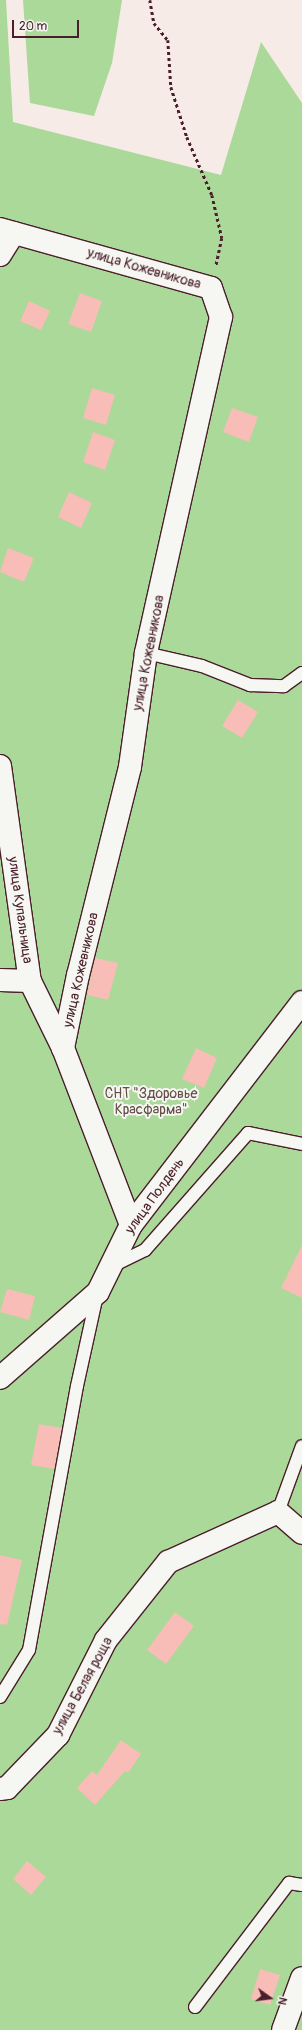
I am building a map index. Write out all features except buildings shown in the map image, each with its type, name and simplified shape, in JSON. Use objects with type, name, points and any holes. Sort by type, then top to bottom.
[{"type":"street","name":"улица Кожевникова","points":[[7,231],[211,288],[221,317],[146,653],[130,767],[78,976],[63,1048]]},
{"type":"street","points":[[0,255],[7,231]]},
{"type":"street","name":"улица Купальница","points":[[0,766],[30,981],[63,1048]]},
{"type":"street","points":[[0,980],[30,981]]},
{"type":"street","name":"улица Полдень","points":[[131,1225],[302,1002]]},
{"type":"street","points":[[63,1048],[131,1225]]},
{"type":"street","points":[[0,1378],[98,1292],[110,1267]]},
{"type":"street","points":[[278,1512],[302,1533]]},
{"type":"street","name":"улица Белая роща","points":[[0,1789],[7,1788],[58,1735],[106,1640],[168,1562],[278,1512]]},
{"type":"street","points":[[283,2030],[302,1978]]},
{"type":"lane","points":[[146,653],[202,666],[250,685],[284,686],[302,673]]},
{"type":"lane","points":[[110,1267],[145,1250],[248,1133],[302,1144]]},
{"type":"lane","points":[[110,1267],[131,1225]]},
{"type":"lane","points":[[0,1697],[29,1650],[77,1386],[98,1292]]},
{"type":"lane","points":[[278,1512],[302,1446]]},
{"type":"lane","points":[[195,2007],[289,1884],[302,1885]]},
{"type":"path","points":[[150,0],[154,23],[168,40],[171,87],[187,137],[212,195],[222,238],[211,288]]},
{"type":"green space","name":"СНТ \"Здоровье Красфарма\"","points":[[0,0],[6,0],[13,122],[221,175],[261,42],[302,103],[302,2030],[0,2030]]},
{"type":"green space","points":[[23,0],[122,0],[112,63],[94,116],[30,103]]}]
